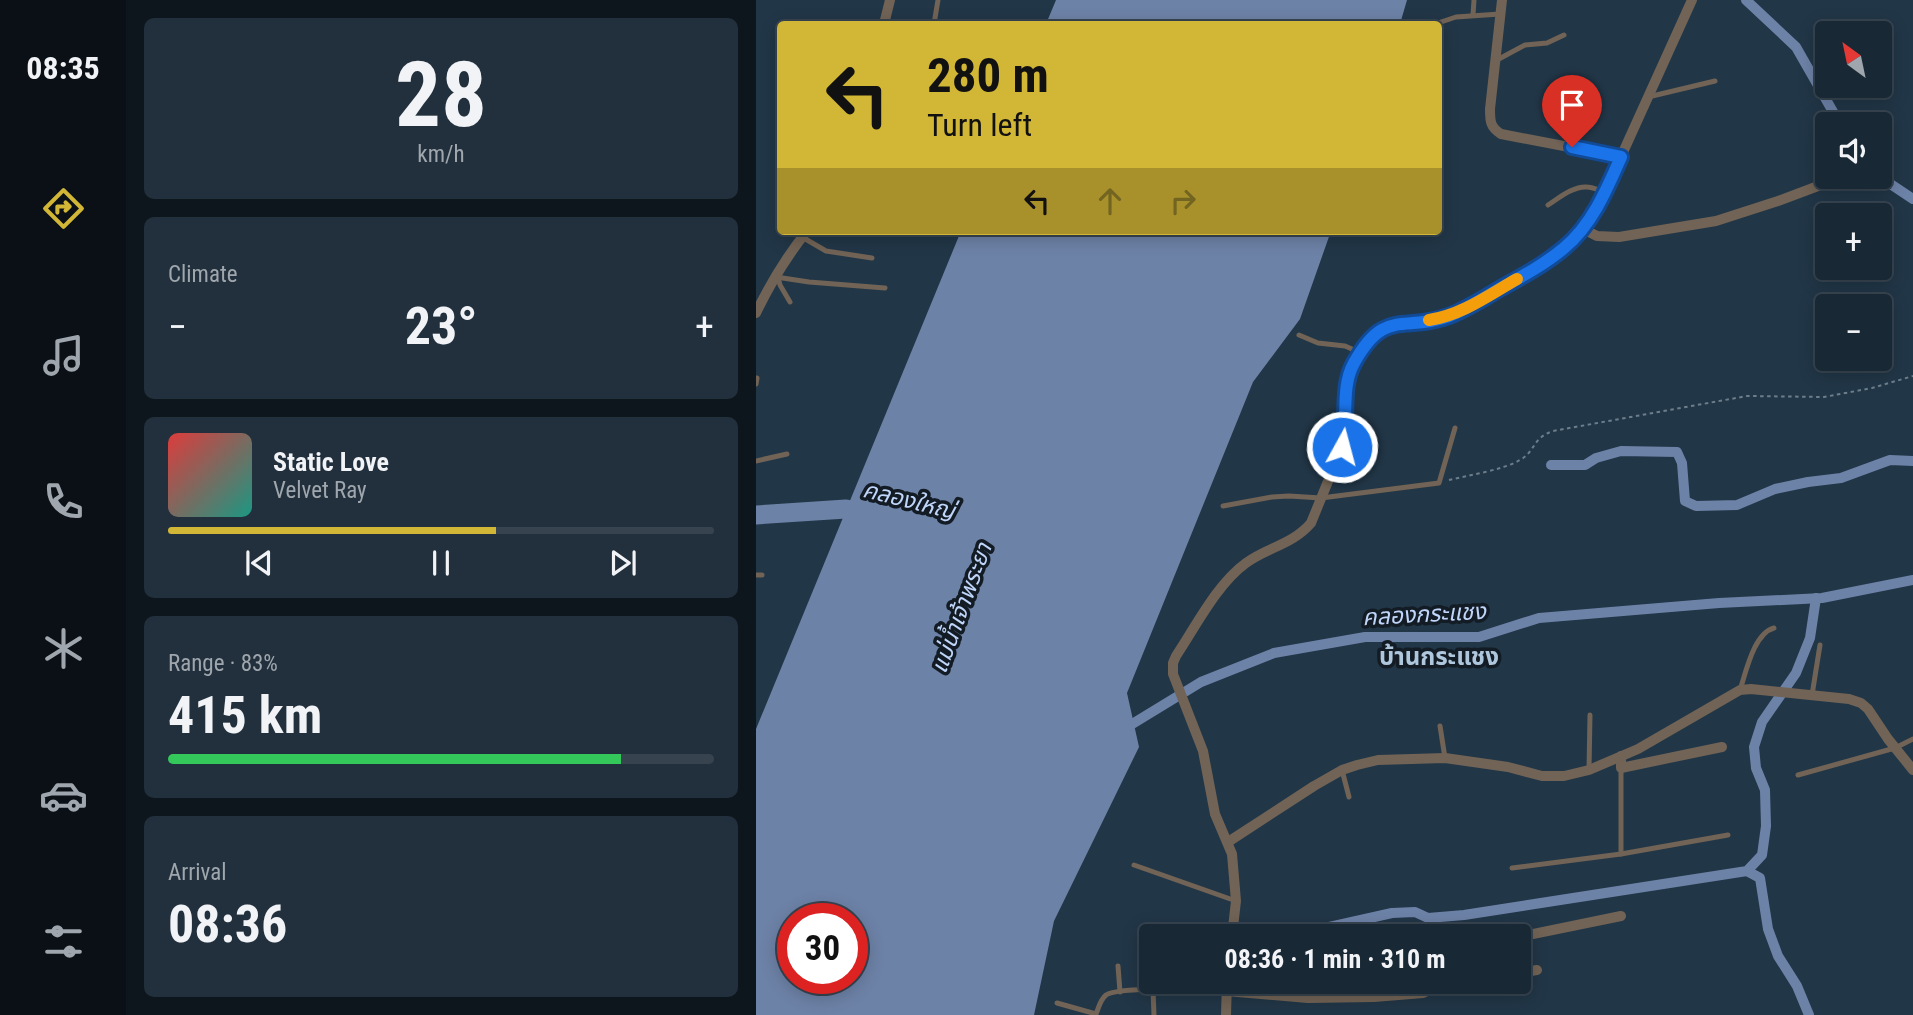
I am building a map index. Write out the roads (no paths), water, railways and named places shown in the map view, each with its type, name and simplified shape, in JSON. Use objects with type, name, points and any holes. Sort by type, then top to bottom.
[{"type":"street","points":[[885,21],[890,0]]},
{"type":"street","points":[[1502,0],[1490,109],[1490,124],[1494,130],[1501,134],[1621,157]]},
{"type":"street","points":[[1233,924],[1236,901],[1232,854],[1215,814],[1206,764],[1173,674],[1176,656],[1223,586],[1245,564],[1302,534],[1311,523],[1344,438],[1350,373],[1361,353],[1380,330],[1394,324],[1446,317],[1462,310],[1553,256],[1566,246],[1581,228],[1605,192],[1692,0]]},
{"type":"street","points":[[1581,228],[1597,236],[1619,237],[1716,221],[1815,187]]},
{"type":"street","points":[[756,313],[803,235]]},
{"type":"street","points":[[1621,762],[1740,690],[1751,689],[1849,699],[1861,703],[1913,769]]},
{"type":"street","points":[[1228,842],[1342,770],[1378,760],[1445,758],[1508,767],[1542,776],[1564,776],[1621,762],[1722,747]]},
{"type":"street","points":[[1531,935],[1621,916]]},
{"type":"street","points":[[1531,971],[1537,970]]},
{"type":"street","points":[[1226,1015],[1227,994]]},
{"type":"street","points":[[1281,994],[1308,998],[1411,994]]},
{"type":"lane","points":[[934,21],[938,0]]},
{"type":"lane","points":[[1474,0],[1474,15]]},
{"type":"lane","points":[[1442,22],[1474,15],[1500,14]]},
{"type":"lane","points":[[1494,62],[1525,45],[1552,42],[1564,35]]},
{"type":"lane","points":[[1648,97],[1715,81]]},
{"type":"lane","points":[[1548,205],[1578,189],[1587,187],[1605,192]]},
{"type":"lane","points":[[805,235],[826,251],[872,258]]},
{"type":"lane","points":[[790,302],[777,277],[885,288]]},
{"type":"lane","points":[[1299,335],[1318,343],[1345,346],[1361,353]]},
{"type":"lane","points":[[1223,506],[1289,496],[1321,498],[1439,483],[1455,428]]},
{"type":"lane","points":[[756,461],[787,454]]},
{"type":"lane","points":[[1740,690],[1756,645],[1768,629],[1774,628]]},
{"type":"lane","points":[[1812,695],[1820,645]]},
{"type":"lane","points":[[1589,770],[1590,715]]},
{"type":"lane","points":[[1440,726],[1445,758]]},
{"type":"lane","points":[[1798,775],[1895,748],[1913,739]]},
{"type":"lane","points":[[1621,762],[1621,854]]},
{"type":"lane","points":[[1342,770],[1349,797]]},
{"type":"lane","points":[[1512,868],[1621,854],[1728,835]]},
{"type":"lane","points":[[1134,865],[1236,901]]},
{"type":"lane","points":[[1118,966],[1120,992]]},
{"type":"lane","points":[[1057,1003],[1096,1015],[1105,996],[1139,991]]},
{"type":"lane","points":[[1153,994],[1154,1015]]},
{"type":"water","points":[[1056,0],[1407,0],[1401,21],[1047,21]]},
{"type":"water","name":"แม่น้ำเจ้าพระยา","points":[[959,235],[1330,235],[1300,319],[1253,382],[1127,693],[1139,747],[1054,921],[1034,1015],[756,1015],[756,729]]},
{"type":"waterway","points":[[1746,0],[1796,47],[1833,112]]},
{"type":"waterway","points":[[1892,185],[1913,199]]},
{"type":"waterway","points":[[1551,465],[1585,465],[1596,458],[1621,451],[1677,452],[1682,463],[1685,501],[1696,506],[1737,505],[1775,489],[1841,478],[1890,460],[1913,461]]},
{"type":"waterway","name":"คลองใหญ่","points":[[756,515],[846,509],[871,515]]},
{"type":"waterway","name":"คลองกระแชง","points":[[1124,729],[1201,682],[1274,653],[1365,637],[1479,637],[1539,618],[1719,603],[1822,598],[1913,580]]},
{"type":"waterway","points":[[1343,924],[1392,913],[1415,912],[1428,918],[1464,915],[1747,871],[1762,855],[1766,826],[1765,790],[1756,768],[1754,747],[1762,722],[1796,673],[1810,638],[1816,598]]},
{"type":"waterway","points":[[1747,871],[1760,878],[1768,929],[1778,956],[1797,986],[1809,1015]]},
{"type":"district","name":"บ้านกระแชง","points":[[1439,657]]}]
